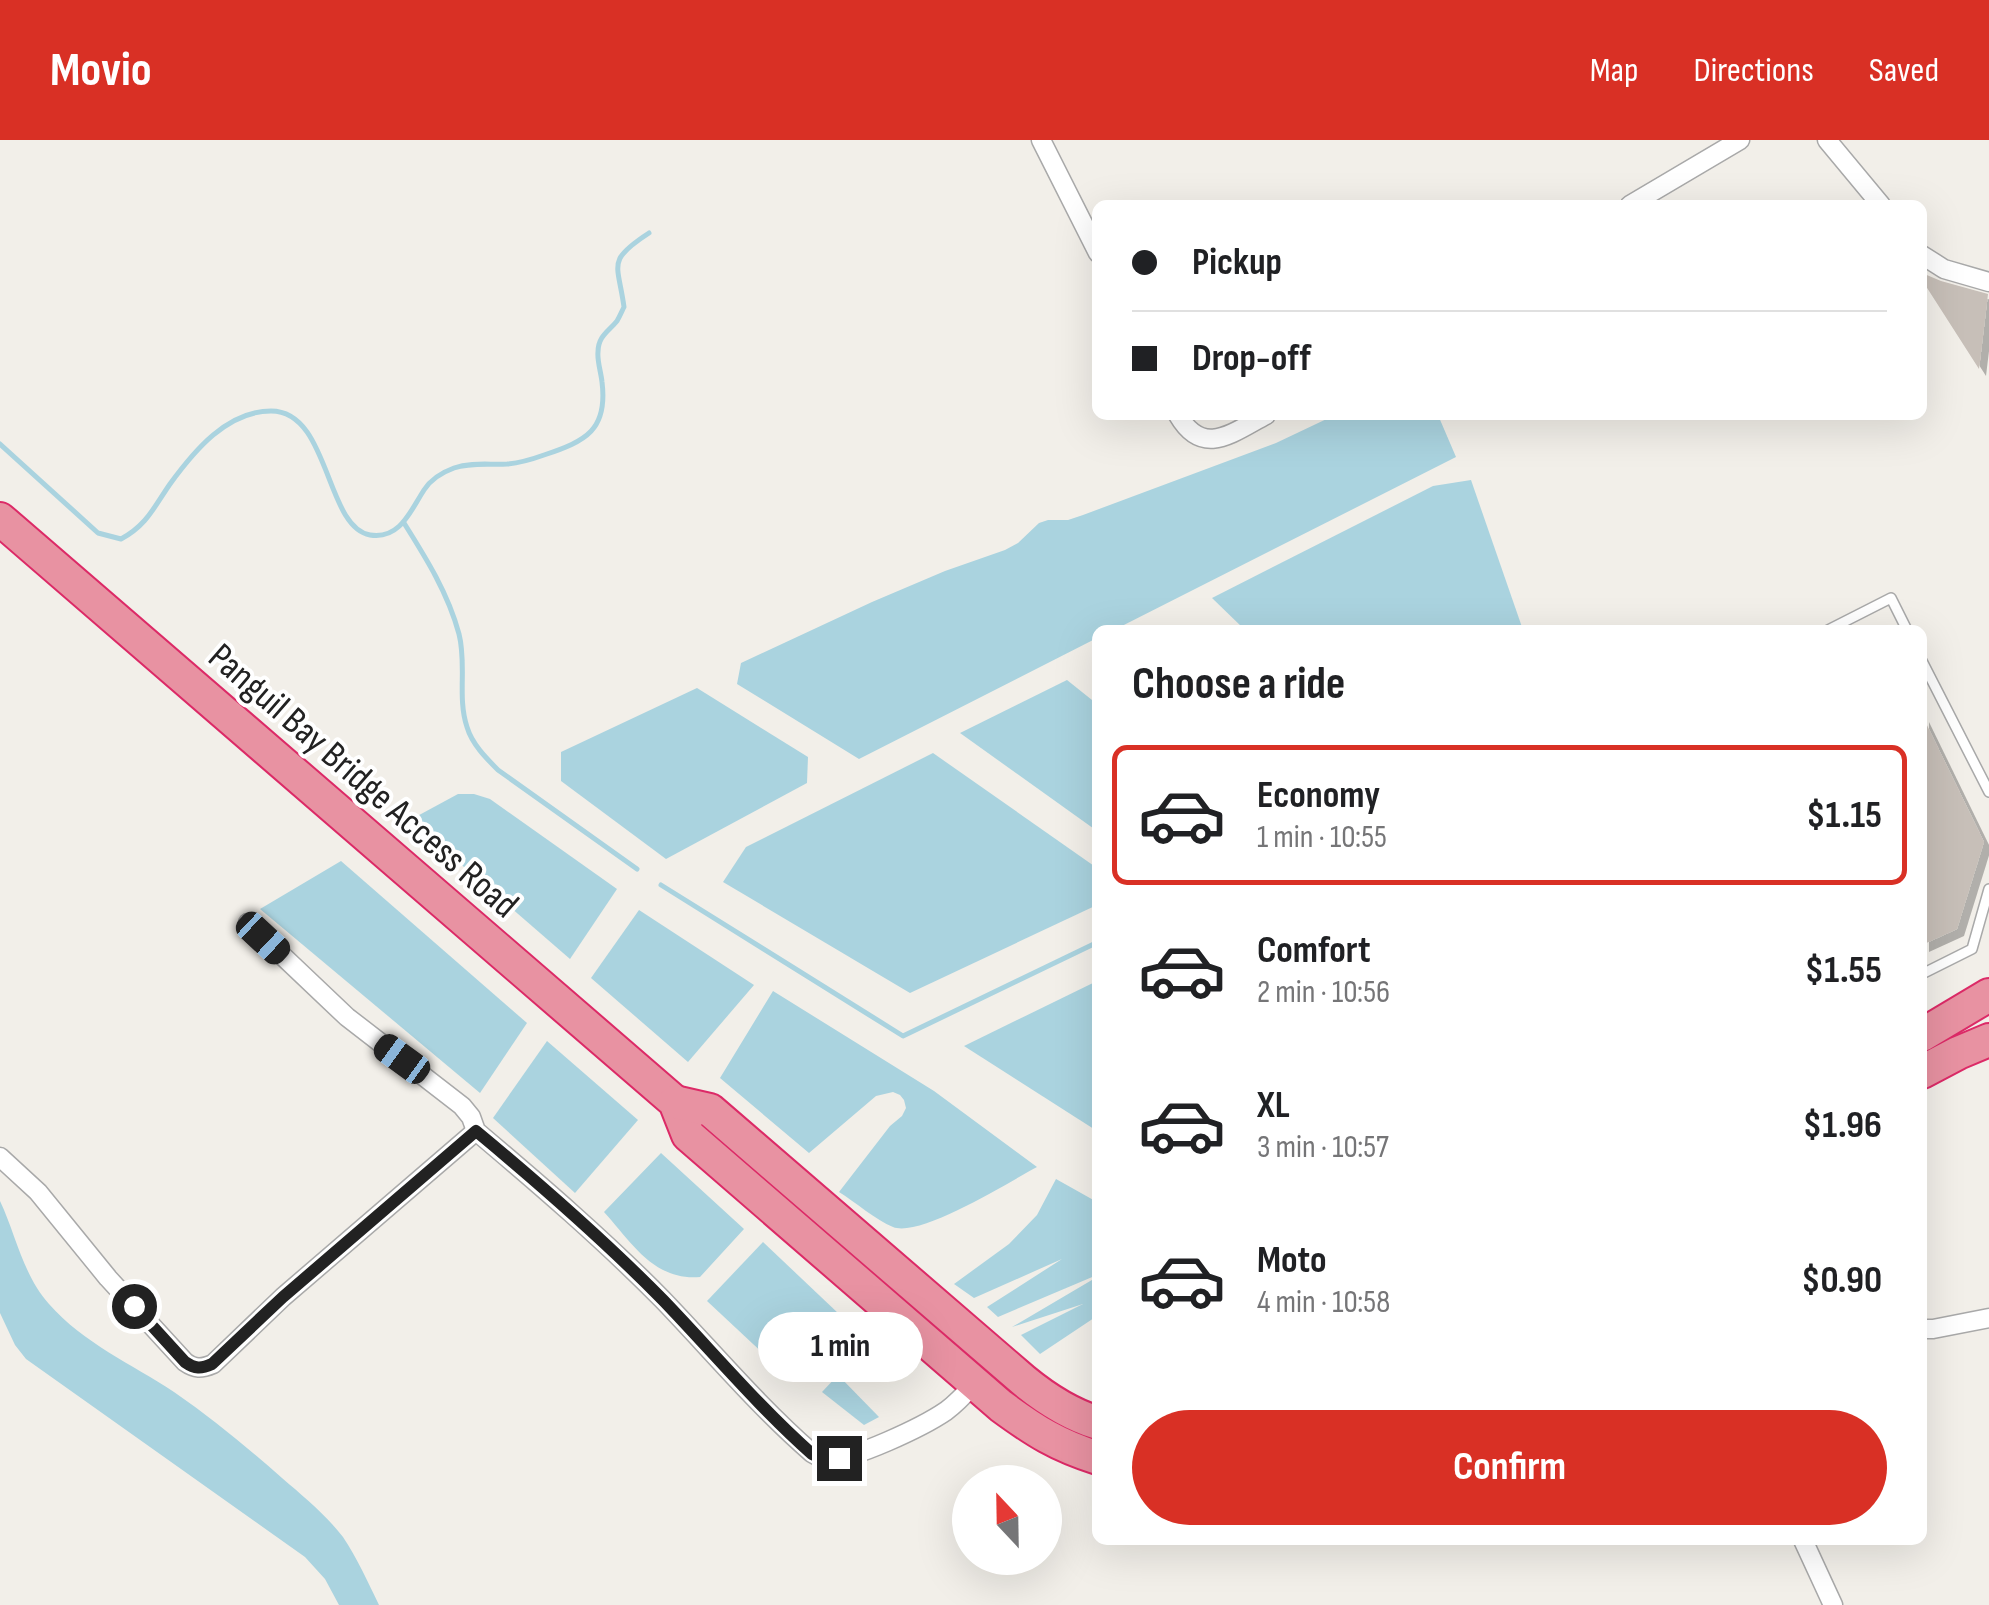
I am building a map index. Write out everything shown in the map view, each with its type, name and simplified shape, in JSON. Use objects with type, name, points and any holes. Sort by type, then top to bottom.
[{"type":"highway","name":"Panguil Bay Bridge Access Road","points":[[0,519],[675,1102],[688,1134],[975,1383],[1029,1427],[1062,1446],[1092,1456]]},
{"type":"highway","points":[[1927,1032],[1989,995]]},
{"type":"highway","points":[[1927,1069],[1989,1040]]},
{"type":"highway","name":"Panguil Bay Bridge Access Road","points":[[675,1102],[710,1110],[1022,1380],[1048,1400],[1092,1421]]},
{"type":"street","points":[[1041,140],[1092,241]]},
{"type":"street","points":[[1638,200],[1740,140]]},
{"type":"street","points":[[1828,140],[1877,200]]},
{"type":"street","points":[[1927,258],[1944,269],[1989,282]]},
{"type":"street","points":[[1181,420],[1200,439],[1235,432],[1257,420]]},
{"type":"street","points":[[248,924],[346,1017],[451,1096],[471,1117],[476,1131],[593,1232],[812,1454],[823,1459],[862,1451],[926,1423],[975,1383]]},
{"type":"street","points":[[0,1158],[38,1192],[108,1278],[185,1362],[203,1368],[476,1131]]},
{"type":"street","points":[[1927,1329],[1989,1318]]},
{"type":"street","points":[[1805,1545],[1833,1605]]},
{"type":"lane","points":[[1838,625],[1891,598],[1904,625]]},
{"type":"lane","points":[[1927,671],[1989,792]]},
{"type":"lane","points":[[1927,971],[1972,948],[1989,890]]},
{"type":"water","points":[[1324,420],[1440,420],[1456,457],[1124,625],[1092,625],[1092,641],[859,759],[737,684],[741,663],[872,602],[1005,550],[1039,523],[1083,515],[1276,443]]},
{"type":"water","points":[[1471,480],[1521,625],[1240,625],[1212,598],[1433,486]]},
{"type":"water","points":[[1067,680],[1092,700],[1092,827],[960,733]]},
{"type":"water","points":[[697,688],[808,757],[807,783],[666,859],[561,781],[561,752]]},
{"type":"water","points":[[933,753],[1092,864],[1092,907],[910,993],[723,882],[746,847]]},
{"type":"water","points":[[458,794],[490,799],[617,889],[570,959],[410,820]]},
{"type":"water","points":[[341,861],[527,1023],[480,1093],[260,909]]},
{"type":"water","points":[[639,910],[754,985],[688,1062],[591,978]]},
{"type":"water","points":[[1092,983],[1092,1128],[964,1046]]},
{"type":"water","points":[[773,991],[934,1091],[1037,1167],[965,1207],[923,1224],[893,1227],[873,1215],[839,1192],[902,1116],[906,1108],[900,1095],[893,1092],[876,1096],[809,1153],[720,1078]]},
{"type":"water","points":[[547,1041],[638,1120],[575,1193],[493,1118]]},
{"type":"water","points":[[661,1153],[744,1229],[700,1277],[670,1273],[645,1258],[604,1212]]},
{"type":"water","points":[[1056,1179],[1092,1199],[1092,1277],[998,1317],[987,1307],[1062,1259],[974,1298],[954,1284],[1009,1244],[1037,1215]]},
{"type":"water","points":[[0,1201],[26,1268],[40,1293],[62,1318],[92,1342],[202,1412],[314,1506],[343,1537],[379,1605],[339,1605],[325,1579],[305,1557],[26,1359],[0,1313]]},
{"type":"water","points":[[763,1242],[839,1314],[784,1373],[707,1301]]},
{"type":"water","points":[[1092,1280],[1092,1319],[1040,1354],[1021,1335],[1083,1304],[1012,1327]]},
{"type":"water","points":[[838,1375],[879,1417],[864,1425],[822,1392]]},
{"type":"building","points":[[1927,275],[1988,294],[1979,369],[1927,288]]},
{"type":"building","points":[[1927,725],[1984,842],[1957,929],[1927,943]]},
{"type":"waterway","points":[[0,444],[98,533],[121,539],[144,522],[179,471],[213,435],[240,418],[271,411],[290,416],[305,429],[355,527],[370,535],[389,533],[403,522],[438,476],[467,465],[531,459],[572,444],[591,431],[603,398],[598,346],[624,307],[618,264],[626,250],[649,233]]},
{"type":"waterway","points":[[404,523],[436,576],[454,619],[461,646],[464,716],[476,745],[498,770],[637,869]]},
{"type":"waterway","points":[[661,885],[903,1036],[1092,945]]},
{"type":"route","points":[[134,1306],[185,1362],[203,1368],[212,1364],[283,1297],[476,1131],[593,1232],[812,1454],[823,1459],[839,1458]]}]
